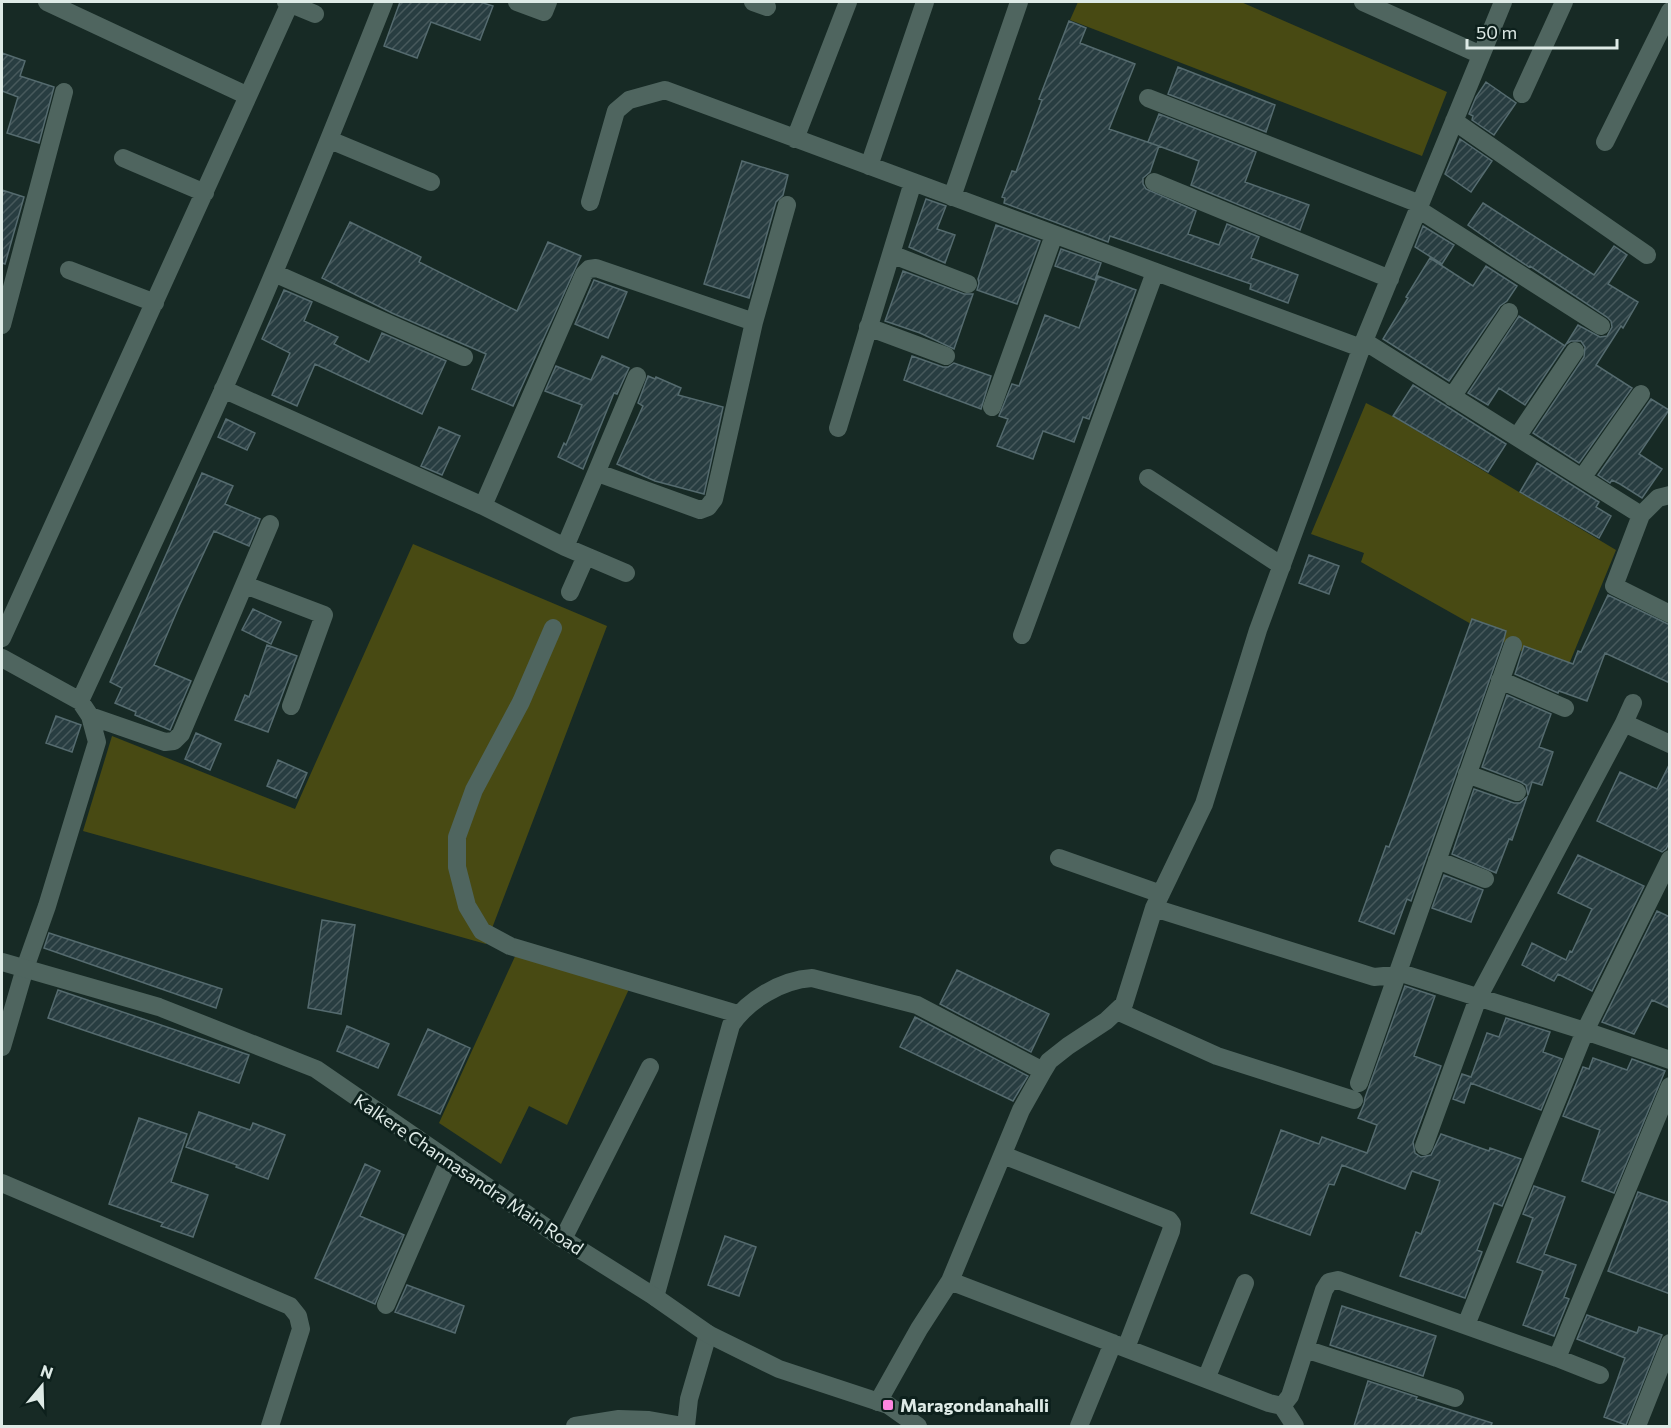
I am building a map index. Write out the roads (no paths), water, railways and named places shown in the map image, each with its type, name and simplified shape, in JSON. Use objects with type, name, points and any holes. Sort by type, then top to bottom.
[{"type":"street","points":[[47,2],[248,96]]},
{"type":"street","points":[[2,638],[205,193],[288,2],[315,14]]},
{"type":"street","points":[[2,1047],[97,742],[85,709],[274,273],[330,140],[384,2]]},
{"type":"street","points":[[517,2],[544,12],[548,2]]},
{"type":"street","points":[[795,139],[848,2]]},
{"type":"street","points":[[869,166],[925,2]]},
{"type":"street","points":[[952,197],[1019,2]]},
{"type":"street","points":[[1363,2],[1481,55]]},
{"type":"street","points":[[878,1402],[919,1329],[950,1281],[1021,1110],[1049,1061],[1106,1021],[1124,1004],[1157,901],[1204,804],[1258,630],[1362,345],[1503,2]]},
{"type":"street","points":[[1522,94],[1564,2]]},
{"type":"street","points":[[1605,142],[1670,10]]},
{"type":"street","points":[[590,202],[616,111],[629,100],[665,90],[1155,272],[1362,345],[1452,397],[1641,515]]},
{"type":"street","points":[[2,326],[64,92]]},
{"type":"street","points":[[1148,98],[1419,206],[1601,326]]},
{"type":"street","points":[[1454,121],[1647,255]]},
{"type":"street","points":[[330,140],[431,182]]},
{"type":"street","points":[[123,158],[205,193]]},
{"type":"street","points":[[838,428],[913,182]]},
{"type":"street","points":[[1154,182],[1390,279]]},
{"type":"street","points":[[598,472],[700,510],[708,507],[714,500],[754,322],[787,205]]},
{"type":"street","points":[[992,407],[1054,235]]},
{"type":"street","points":[[891,254],[968,284]]},
{"type":"street","points":[[483,506],[584,274],[589,269],[596,268],[754,322]]},
{"type":"street","points":[[69,270],[155,303]]},
{"type":"street","points":[[1022,635],[1155,272]]},
{"type":"street","points":[[274,273],[464,357]]},
{"type":"street","points":[[1452,397],[1509,312]]},
{"type":"street","points":[[868,327],[946,356]]},
{"type":"street","points":[[1517,437],[1575,351]]},
{"type":"street","points":[[565,547],[637,376]]},
{"type":"street","points":[[223,389],[626,573]]},
{"type":"street","points":[[1582,478],[1641,394]]},
{"type":"street","points":[[1148,478],[1282,566]]},
{"type":"street","points":[[1670,495],[1658,498],[1641,515],[1614,586],[1670,614]]},
{"type":"street","points":[[2,658],[85,709],[165,742],[174,741],[182,734],[270,525]]},
{"type":"street","points":[[570,592],[586,556]]},
{"type":"street","points":[[245,585],[324,615],[291,706]]},
{"type":"street","points":[[554,628],[521,702],[474,790],[458,837],[457,867],[467,906],[482,931],[510,946],[738,1014]]},
{"type":"street","points":[[1117,1011],[1217,1056],[1356,1092],[1513,645]]},
{"type":"street","points":[[1500,680],[1565,708]]},
{"type":"street","points":[[1424,1146],[1478,998],[1634,703]]},
{"type":"street","points":[[1624,723],[1670,744]]},
{"type":"street","points":[[1467,774],[1517,792]]},
{"type":"street","points":[[1059,858],[1157,901],[1374,977],[1404,974],[1670,1060]]},
{"type":"street","points":[[1466,1325],[1585,1031],[1670,859]]},
{"type":"street","points":[[1437,860],[1485,879]]},
{"type":"street","name":"Kalkere Channasandra Main Road","points":[[2,962],[159,1007],[316,1070],[563,1239],[655,1297],[708,1334],[779,1369],[888,1405],[918,1426]]},
{"type":"street","points":[[655,1297],[731,1025],[748,1004],[795,979],[812,978],[916,1005],[1043,1071]]},
{"type":"street","points":[[563,1239],[650,1067]]},
{"type":"street","points":[[1557,1358],[1670,1086]]},
{"type":"street","points":[[1003,1155],[1169,1220],[1172,1224],[1171,1231],[1120,1346],[1079,1426]]},
{"type":"street","points":[[386,1305],[449,1160]]},
{"type":"street","points":[[2,1183],[290,1306],[298,1316],[301,1329],[270,1426]]},
{"type":"street","points":[[1282,1406],[1290,1396],[1324,1290],[1329,1282],[1338,1280],[1600,1375]]},
{"type":"street","points":[[950,1281],[1269,1404],[1282,1406],[1295,1426]]},
{"type":"street","points":[[1206,1379],[1245,1283]]},
{"type":"street","points":[[575,1426],[619,1419],[649,1420],[684,1426],[689,1398],[708,1334]]},
{"type":"street","points":[[1637,1426],[1670,1343]]},
{"type":"street","points":[[1305,1349],[1455,1398]]},
{"type":"place","name":"Maragondanahalli","points":[[888,1405]]}]
